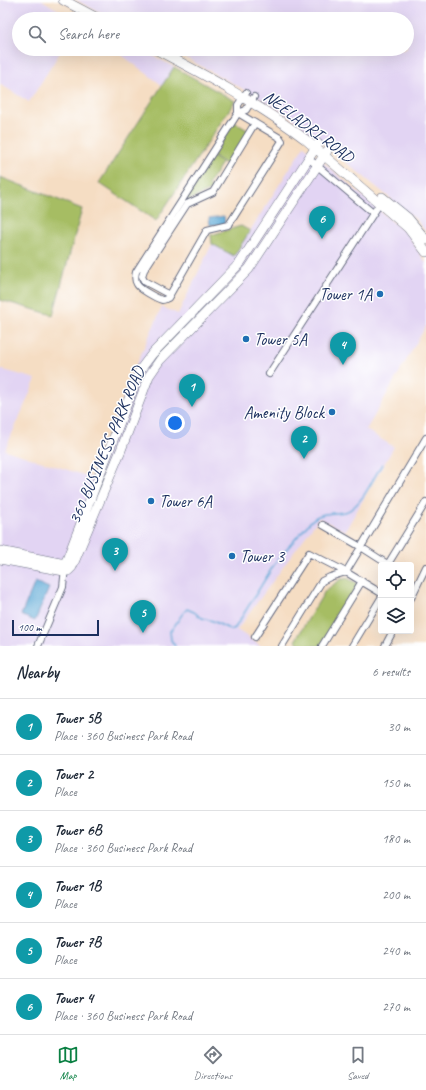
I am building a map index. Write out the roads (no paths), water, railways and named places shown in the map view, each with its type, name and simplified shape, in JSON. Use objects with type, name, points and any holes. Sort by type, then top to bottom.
[{"type":"main road","points":[[63,0],[86,12]]},
{"type":"main road","points":[[72,0],[94,12]]},
{"type":"main road","name":"NEELADRI ROAD","points":[[169,56],[248,97]]},
{"type":"main road","name":"NEELADRI ROAD","points":[[176,56],[248,97],[317,146],[408,228],[426,252]]},
{"type":"main road","name":"360 BUSINESS PARK ROAD","points":[[317,146],[240,263],[152,354],[140,370],[65,567],[70,570],[74,562],[150,376],[160,360],[249,269],[325,153]]},
{"type":"main road","name":"NEELADRI ROAD","points":[[325,153],[408,218],[426,240]]},
{"type":"main road","points":[[0,551],[60,563],[65,567]]},
{"type":"main road","points":[[0,559],[65,567]]},
{"type":"street","points":[[238,113],[246,110],[248,97]]},
{"type":"street","points":[[238,113],[280,138],[282,141],[230,223],[228,225],[210,229],[205,233],[170,295],[165,300],[159,299],[140,289],[135,279],[136,272],[238,113],[238,105],[248,97]]},
{"type":"street","points":[[170,295],[144,282],[142,276],[144,270],[187,204],[213,192],[255,123]]},
{"type":"street","points":[[308,158],[373,213]]},
{"type":"street","points":[[269,374],[380,203]]},
{"type":"street","points":[[282,646],[322,581],[346,572],[426,438]]},
{"type":"street","points":[[391,562],[426,502]]},
{"type":"street","points":[[323,525],[384,562]]},
{"type":"street","points":[[254,637],[309,553],[346,572],[378,591]]},
{"type":"street","points":[[38,646],[63,586],[65,567]]},
{"type":"street","points":[[414,592],[426,567]]},
{"type":"street","points":[[322,646],[362,581]]},
{"type":"street","points":[[352,646],[378,603]]},
{"type":"street","points":[[385,646],[391,634]]},
{"type":"water","points":[[224,216],[225,224],[210,225],[209,218]]},
{"type":"water","points":[[35,582],[49,588],[35,621],[21,615]]},
{"type":"waterway","points":[[175,646],[171,640],[170,631],[187,609],[202,618],[213,621],[231,630],[235,628],[277,560],[312,520],[323,514],[345,512],[351,509],[362,498],[382,464]]},
{"type":"place","name":"Tower 4","points":[[322,239]]},
{"type":"place","name":"Tower 1A","points":[[380,294]]},
{"type":"place","name":"Tower 5A","points":[[246,339]]},
{"type":"place","name":"Tower 1B","points":[[343,365]]},
{"type":"place","name":"Tower 5B","points":[[192,407]]},
{"type":"place","name":"Amenity Block","points":[[332,412]]},
{"type":"place","name":"Tower 2","points":[[304,459]]},
{"type":"place","name":"Tower 6A","points":[[151,501]]},
{"type":"place","name":"Tower 3","points":[[232,556]]},
{"type":"place","name":"Tower 6B","points":[[115,571]]},
{"type":"place","name":"Tower 7B","points":[[143,633]]}]
